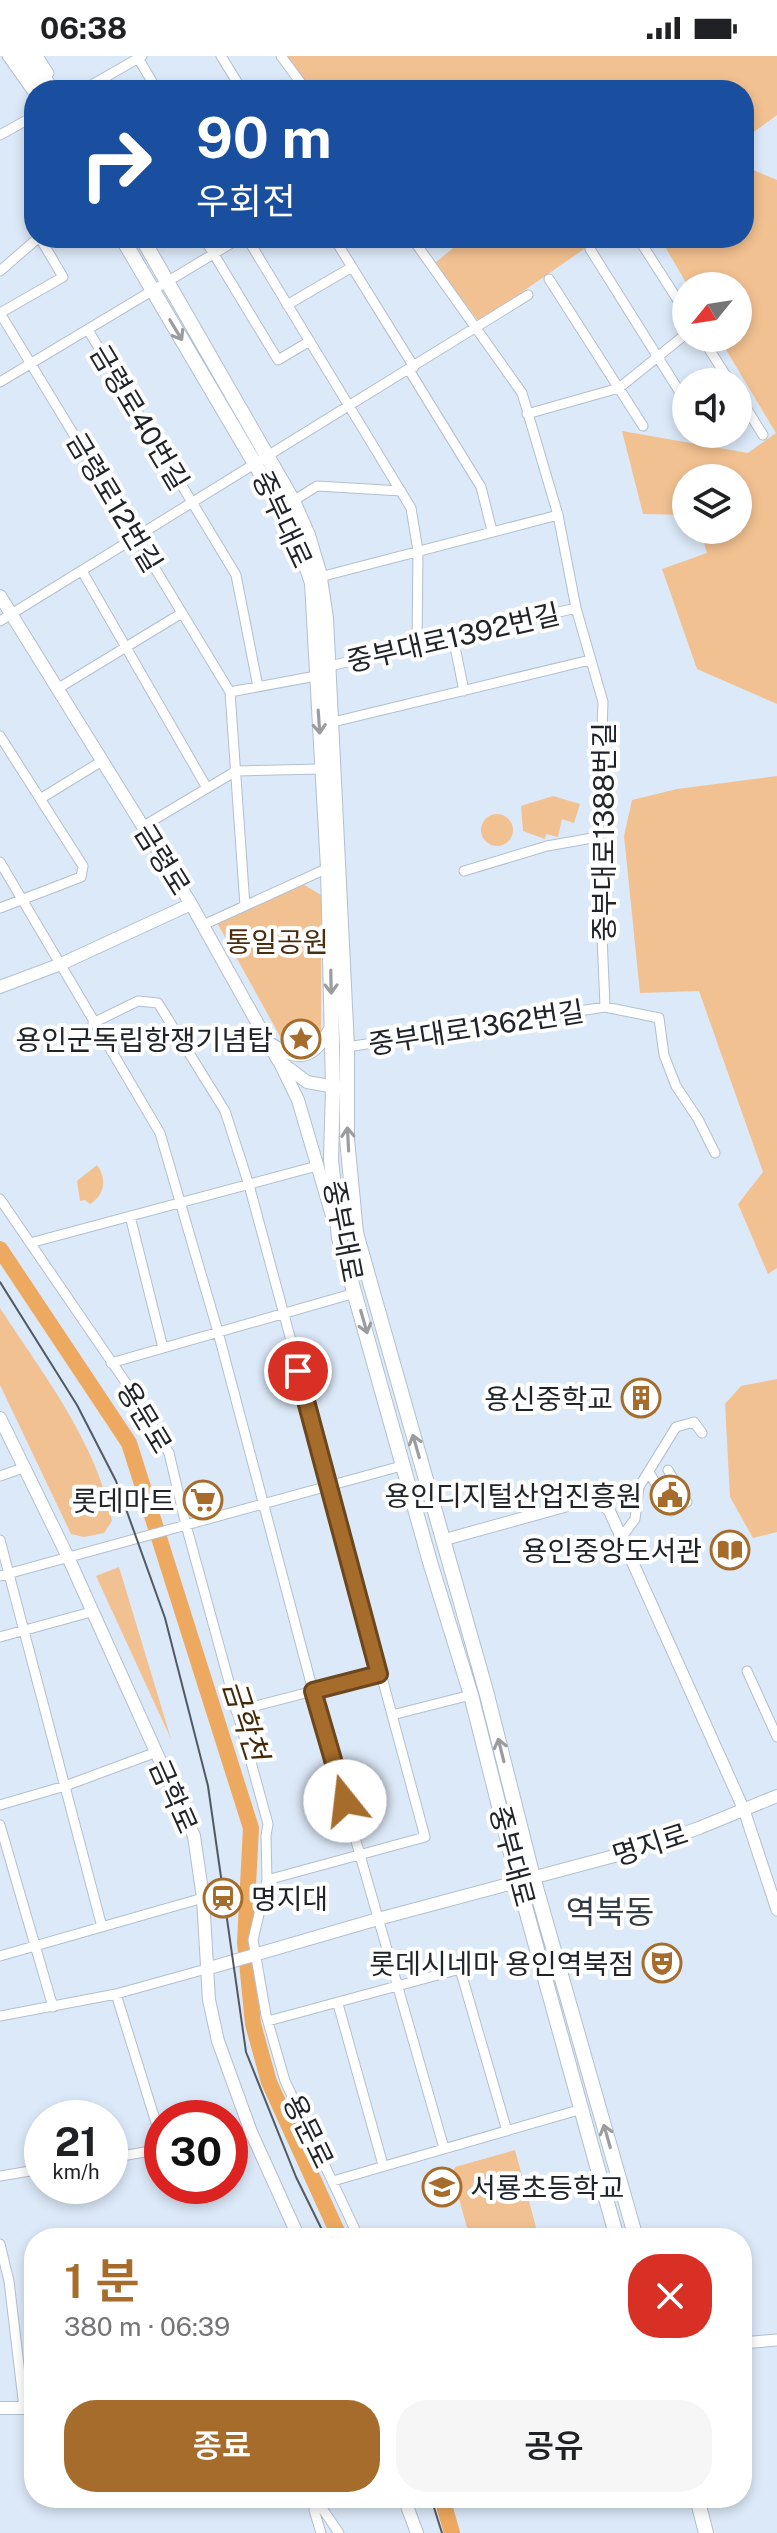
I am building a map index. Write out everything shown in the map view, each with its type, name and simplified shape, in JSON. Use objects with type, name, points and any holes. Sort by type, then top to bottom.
[{"type":"main road","points":[[17,56],[30,80]]},
{"type":"main road","points":[[29,56],[47,80]]},
{"type":"main road","name":"중부대로","points":[[128,248],[263,461],[293,501],[308,535],[320,577],[330,666],[347,1047],[331,1159],[339,1238],[430,1562],[633,2228]]},
{"type":"main road","name":"중부대로","points":[[148,248],[263,461],[312,583],[328,868],[332,1026],[356,1233],[486,1691],[526,1879],[614,2228]]},
{"type":"main road","name":"금령로","points":[[0,596],[6,618],[57,689],[191,904],[278,1060],[307,1082],[340,1088]]},
{"type":"main road","points":[[0,987],[61,964],[191,904]]},
{"type":"main road","points":[[268,1042],[288,1055],[306,1056],[321,1046],[332,1026]]},
{"type":"main road","points":[[278,1060],[298,1100],[339,1238]]},
{"type":"main road","name":"금학로","points":[[0,1418],[68,1557],[194,1836],[218,2041],[251,2132],[294,2228]]},
{"type":"main road","name":"명지로","points":[[211,1967],[633,1851],[777,1796]]},
{"type":"main road","points":[[0,2408],[24,2408]]},
{"type":"main road","points":[[408,2508],[417,2533]]},
{"type":"main road","points":[[700,2508],[706,2533]]},
{"type":"street","points":[[7,56],[26,80]]},
{"type":"street","points":[[38,56],[50,80]]},
{"type":"street","points":[[221,56],[236,80]]},
{"type":"street","points":[[281,56],[299,80]]},
{"type":"street","points":[[100,80],[140,57],[152,80]]},
{"type":"street","points":[[0,135],[24,122]]},
{"type":"street","name":"금령로12번길","points":[[0,271],[27,248]]},
{"type":"street","name":"금령로12번길","points":[[45,248],[63,277],[0,313],[230,692],[245,906]]},
{"type":"street","points":[[210,248],[278,360],[310,341]]},
{"type":"street","points":[[0,382],[224,248]]},
{"type":"street","points":[[253,248],[411,508],[418,551],[417,645]]},
{"type":"street","points":[[340,248],[481,487],[492,531]]},
{"type":"street","name":"중부대로1388번길","points":[[419,248],[522,393],[558,515],[576,608],[603,702],[598,837],[605,1007]]},
{"type":"street","points":[[644,248],[672,291]]},
{"type":"street","points":[[590,249],[672,380]]},
{"type":"street","points":[[287,305],[352,267]]},
{"type":"street","points":[[549,279],[643,426]]},
{"type":"street","name":"금령로40번길","points":[[6,618],[528,295]]},
{"type":"street","name":"금령로40번길","points":[[88,330],[236,575],[258,687]]},
{"type":"street","points":[[527,414],[619,388],[672,346]]},
{"type":"street","points":[[752,417],[763,435]]},
{"type":"street","name":"중부대로","points":[[293,501],[317,486],[401,491]]},
{"type":"street","points":[[320,577],[558,515]]},
{"type":"street","points":[[82,571],[128,646],[207,788]]},
{"type":"street","name":"중부대로1392번길","points":[[330,666],[576,608]]},
{"type":"street","points":[[57,689],[182,613]]},
{"type":"street","points":[[453,637],[464,691]]},
{"type":"street","points":[[333,722],[590,660]]},
{"type":"street","points":[[230,692],[316,676]]},
{"type":"street","points":[[0,736],[83,866],[81,877],[0,908]]},
{"type":"street","points":[[40,799],[102,761]]},
{"type":"street","points":[[142,827],[236,771],[321,769]]},
{"type":"street","points":[[464,871],[547,846],[598,837]]},
{"type":"street","points":[[0,862],[160,1133],[218,1332],[313,1691],[444,2148]]},
{"type":"street","points":[[203,925],[328,868]]},
{"type":"street","points":[[93,1023],[138,1001],[158,1003],[225,1111],[249,1185],[425,1837],[267,1880]]},
{"type":"street","points":[[605,1007],[659,1018],[664,1055],[676,1086],[698,1119],[715,1153]]},
{"type":"street","name":"중부대로1362번길","points":[[347,1047],[605,1007]]},
{"type":"street","points":[[30,1243],[317,1166]]},
{"type":"street","name":"용문로","points":[[0,1199],[169,1453],[268,1824],[267,1880],[253,1940],[268,2021],[285,2081],[354,2228]]},
{"type":"street","points":[[130,1216],[163,1348]]},
{"type":"street","points":[[111,1363],[355,1293]]},
{"type":"street","points":[[621,1538],[635,1519],[639,1487],[676,1427],[694,1422],[702,1433]]},
{"type":"street","points":[[4,1575],[405,1465]]},
{"type":"street","points":[[0,1476],[23,1468]]},
{"type":"street","points":[[649,1472],[671,1511],[690,1506],[668,1470]]},
{"type":"street","points":[[443,1540],[595,1498],[609,1510],[744,1810],[777,1910]]},
{"type":"street","points":[[0,1540],[4,1575],[24,1630],[102,1927]]},
{"type":"street","points":[[0,1637],[91,1612]]},
{"type":"street","points":[[747,1671],[777,1737]]},
{"type":"street","points":[[236,1711],[379,1674]]},
{"type":"street","points":[[392,1715],[471,1695]]},
{"type":"street","points":[[0,1805],[65,1786],[154,1753]]},
{"type":"street","points":[[0,1825],[53,2007]]},
{"type":"street","points":[[0,1956],[203,1898]]},
{"type":"street","points":[[0,2016],[116,1994],[211,1967]]},
{"type":"street","points":[[268,2021],[460,1969],[507,2131]]},
{"type":"street","points":[[116,1994],[149,2100]]},
{"type":"street","points":[[338,2004],[383,2165]]},
{"type":"street","points":[[333,2181],[582,2109]]},
{"type":"street","points":[[0,2176],[24,2172]]},
{"type":"street","points":[[0,2244],[24,2376]]},
{"type":"street","points":[[752,2342],[777,2340]]},
{"type":"street","points":[[314,2508],[321,2533]]},
{"type":"street","points":[[321,2508],[339,2533]]},
{"type":"green space","points":[[281,56],[777,56],[777,115],[754,132],[754,80],[299,80]]},
{"type":"green space","points":[[754,170],[777,180],[777,704],[697,669],[662,569],[707,553],[704,544],[752,544],[752,464],[672,464],[672,515],[643,514],[622,431],[672,440],[672,448],[719,448],[748,453],[776,433],[752,393],[752,368],[737,368],[727,352],[752,352],[752,272],[680,272],[666,248],[754,248]]},
{"type":"green space","points":[[453,248],[586,248],[479,322],[435,263]]},
{"type":"green space","points":[[777,776],[777,1268],[768,1274],[738,1204],[763,1172],[699,991],[640,993],[624,836],[632,800],[677,789]]},
{"type":"green space","points":[[553,796],[580,804],[574,823],[562,819],[558,837],[546,834],[545,839],[523,831],[521,806]]},
{"type":"green space","points":[[497,814],[508,819],[513,830],[508,841],[497,846],[486,841],[481,830],[486,819]]},
{"type":"green space","name":"통일공원","points":[[298,881],[321,895],[321,1036],[314,1047],[300,1051],[287,1049],[215,919]]},
{"type":"green space","points":[[97,1165],[103,1186],[99,1196],[90,1204],[80,1201],[77,1181]]},
{"type":"green space","points":[[0,1308],[66,1410],[94,1464],[112,1521],[104,1533],[84,1537],[71,1534],[0,1385]]},
{"type":"green space","points":[[777,1379],[777,1532],[753,1538],[730,1497],[725,1404],[741,1386]]},
{"type":"green space","points":[[119,1567],[171,1739],[96,1576]]},
{"type":"green space","points":[[515,2150],[536,2228],[467,2228],[452,2174],[455,2167]]},
{"type":"waterway","name":"금학천","points":[[0,1249],[129,1443],[251,1828],[245,1942],[253,2024],[269,2082],[335,2228]]},
{"type":"waterway","name":"금학천","points":[[445,2508],[452,2533]]},
{"type":"tram line","points":[[0,1282],[77,1405],[116,1481],[165,1618],[208,1786],[246,2052],[296,2177],[321,2228]]},
{"type":"tram line","points":[[434,2508],[442,2533]]},
{"type":"place","name":"용인군독립항쟁기념탑","points":[[301,1039]]},
{"type":"place","name":"용신중학교","points":[[641,1398]]},
{"type":"place","name":"용인디지털산업진흥원","points":[[670,1495]]},
{"type":"place","name":"롯데마트","points":[[203,1500]]},
{"type":"place","name":"용인중앙도서관","points":[[730,1550]]},
{"type":"place","name":"명지대","points":[[223,1898]]},
{"type":"place","name":"롯데시네마 용인역북점","points":[[662,1963]]},
{"type":"place","name":"서룡초등학교","points":[[442,2187]]},
{"type":"district","name":"역북동","points":[[610,1911]]},
{"type":"route","points":[[298,1371],[379,1674],[313,1691],[345,1801]]}]
